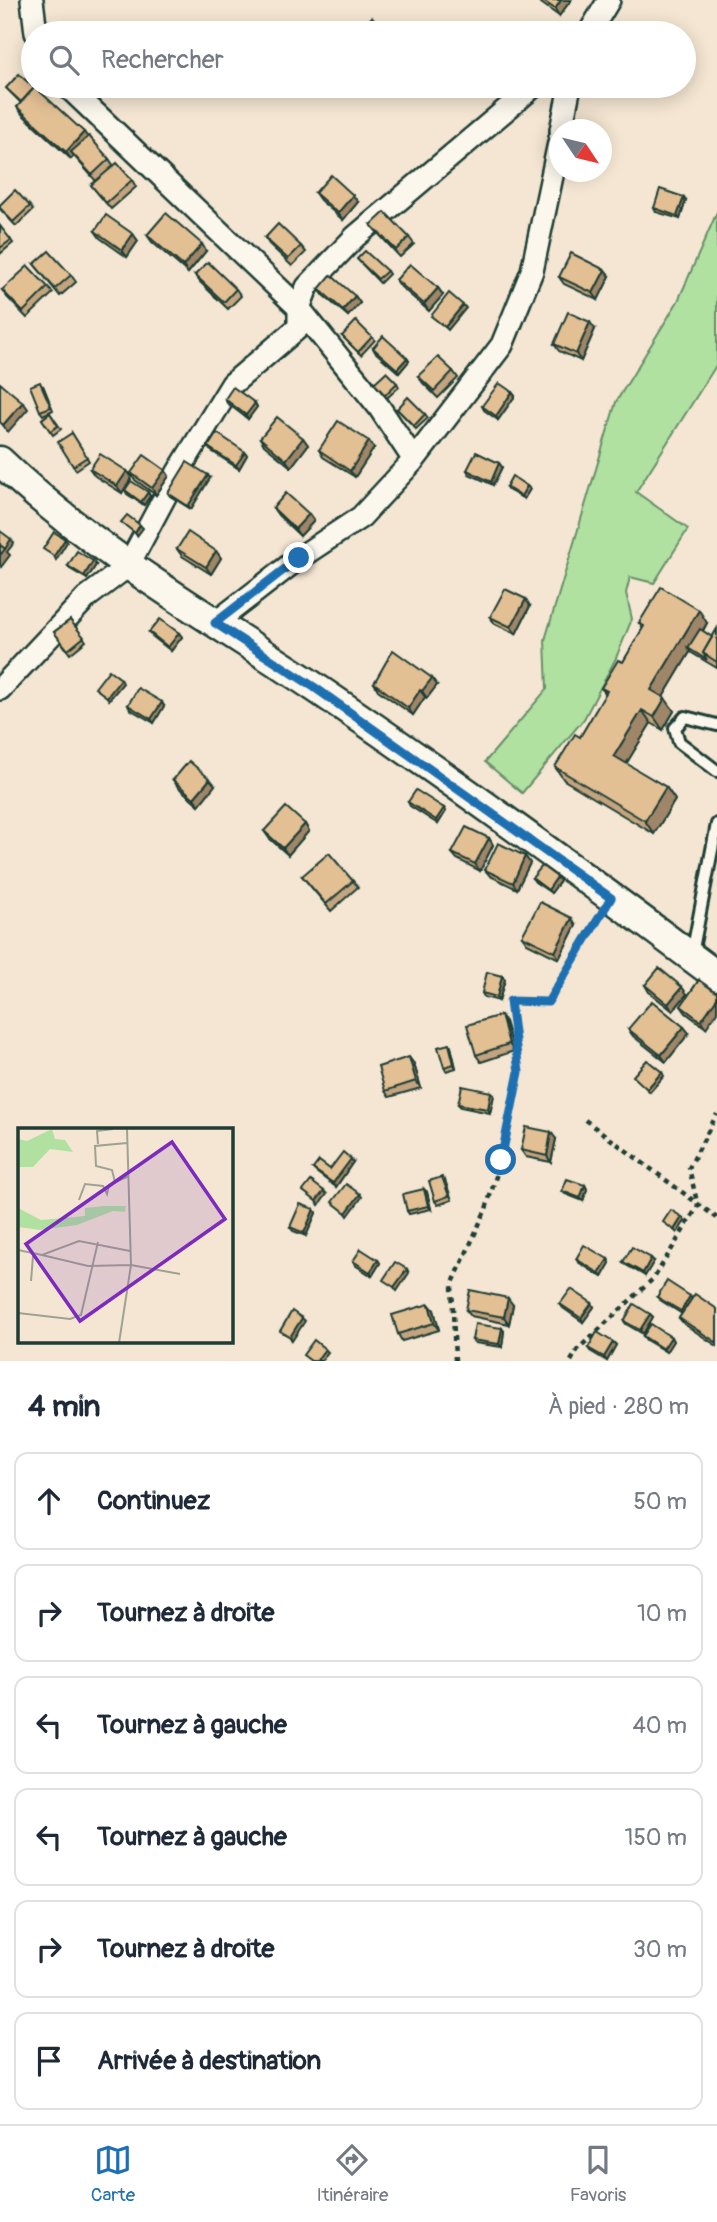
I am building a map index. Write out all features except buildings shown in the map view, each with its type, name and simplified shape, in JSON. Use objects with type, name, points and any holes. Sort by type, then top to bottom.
[{"type":"main road","points":[[0,461],[35,495],[128,566],[314,687],[717,976]]},
{"type":"street","points":[[32,0],[35,21]]},
{"type":"street","points":[[596,21],[609,0]]},
{"type":"street","points":[[80,98],[299,308],[379,407],[414,460]]},
{"type":"street","points":[[0,689],[87,597],[128,566],[178,472],[232,384],[299,327],[299,308],[307,287],[355,237],[520,98]]},
{"type":"street","points":[[563,119],[568,98]]},
{"type":"street","points":[[215,623],[299,558],[361,517],[414,460],[502,345],[532,271],[550,182]]},
{"type":"lane","points":[[717,725],[685,717],[675,728],[678,742],[717,771]]},
{"type":"lane","points":[[691,957],[717,828]]},
{"type":"path","points":[[455,1361],[452,1285],[486,1209],[501,1160],[519,1072],[510,1001],[548,1002],[611,898]]},
{"type":"path","points":[[571,1361],[578,1349],[654,1278],[698,1206],[688,1168],[717,1114]]},
{"type":"path","points":[[585,1120],[717,1218]]},
{"type":"green space","points":[[717,212],[717,364],[636,492],[688,529],[654,583],[630,577],[626,593],[632,619],[616,658],[584,719],[522,793],[485,762],[547,689],[545,640],[616,402],[678,301]]},
{"type":"route","points":[[299,558],[235,604],[215,623],[314,687],[611,898],[562,974],[548,1002],[510,1001],[519,1072],[501,1160]]}]
